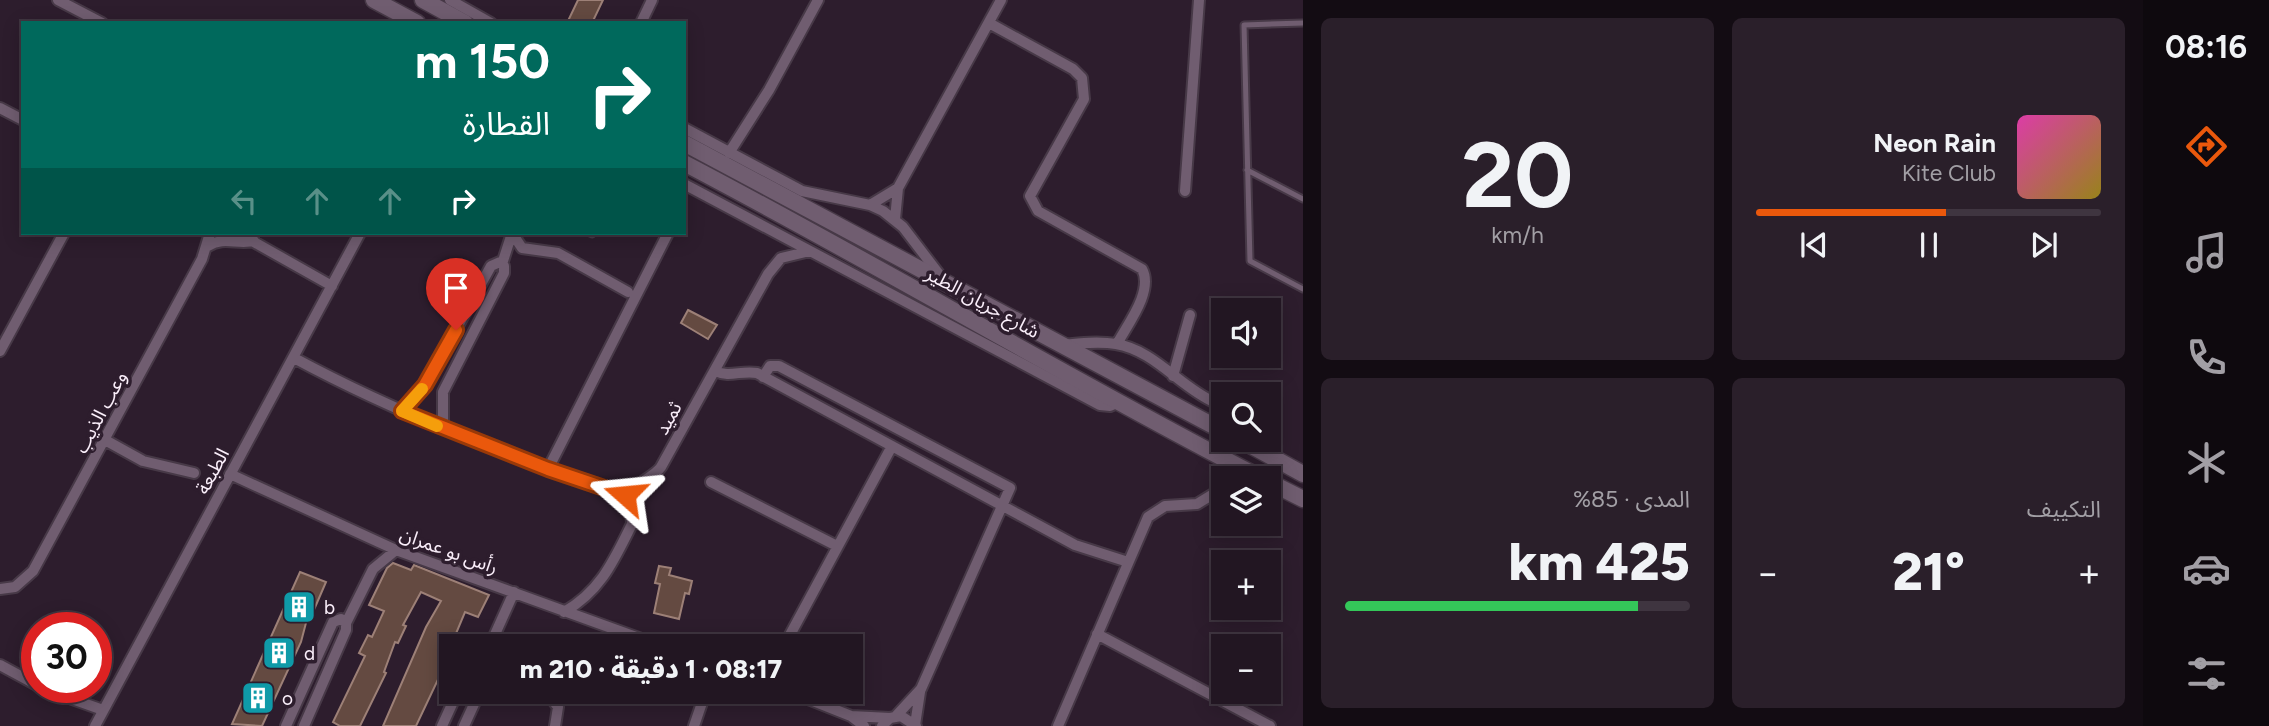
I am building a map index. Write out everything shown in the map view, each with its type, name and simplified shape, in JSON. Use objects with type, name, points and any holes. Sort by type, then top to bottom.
[{"type":"street","points":[[58,0],[98,21]]},
{"type":"street","points":[[374,0],[413,21]]},
{"type":"street","points":[[423,0],[461,21]]},
{"type":"street","points":[[450,0],[487,21]]},
{"type":"street","points":[[642,21],[652,0]]},
{"type":"street","points":[[729,153],[769,90],[818,0]]},
{"type":"street","points":[[895,219],[898,188],[1001,0]]},
{"type":"street","points":[[1185,191],[1199,0]]},
{"type":"street","points":[[989,23],[1073,69],[1083,78],[1084,99],[1030,195],[1034,206],[1137,264],[1145,275],[1145,287],[1117,344]]},
{"type":"street","points":[[0,107],[21,119]]},
{"type":"street","name":"شارع جريان الطير","points":[[686,129],[803,191],[870,205],[895,219],[948,285]]},
{"type":"street","name":"شارع جريان الطير","points":[[686,144],[1211,425]]},
{"type":"street","name":"شارع جريان الطير","points":[[686,164],[813,231],[1001,344],[1119,402],[1232,466]]},
{"type":"street","points":[[686,185],[810,251],[1001,344]]},
{"type":"street","points":[[870,205],[898,188]]},
{"type":"street","points":[[779,234],[782,243],[781,258],[810,251]]},
{"type":"street","points":[[0,351],[63,235]]},
{"type":"street","name":"وعب الذيب","points":[[0,589],[15,587],[33,571],[208,246],[210,235]]},
{"type":"street","points":[[242,235],[332,286]]},
{"type":"street","name":"الطبعة","points":[[95,726],[359,235]]},
{"type":"street","points":[[443,428],[443,392],[505,273],[502,264],[511,235]]},
{"type":"street","points":[[513,235],[522,248],[558,253],[628,292]]},
{"type":"street","points":[[548,469],[667,235]]},
{"type":"street","points":[[208,246],[223,240],[244,243],[254,241]]},
{"type":"street","name":"ثميد","points":[[625,495],[658,472],[768,274],[781,258]]},
{"type":"street","points":[[402,411],[425,385],[491,266],[496,262],[502,264]]},
{"type":"street","points":[[1173,376],[1190,315]]},
{"type":"street","points":[[1061,345],[1117,344],[1144,355],[1211,400]]},
{"type":"street","points":[[294,358],[359,393],[443,428],[548,469],[625,495],[624,502],[632,518],[631,526],[593,592],[564,612]]},
{"type":"street","points":[[763,377],[770,366],[776,364],[1010,488],[921,689],[915,725]]},
{"type":"street","points":[[715,371],[724,375],[748,372],[763,377],[1075,545],[1128,562]]},
{"type":"street","points":[[792,391],[799,376]]},
{"type":"street","points":[[857,427],[865,412]]},
{"type":"street","points":[[105,440],[143,461],[194,473]]},
{"type":"street","points":[[790,634],[892,446]]},
{"type":"street","points":[[1263,452],[1303,474]]},
{"type":"street","name":"رأس بو عمران","points":[[230,474],[396,550],[627,634]]},
{"type":"street","points":[[711,482],[837,546]]},
{"type":"street","points":[[1281,487],[1303,499]]},
{"type":"street","points":[[1058,726],[1128,562],[1152,513],[1165,506],[1196,504],[1211,495]]},
{"type":"street","points":[[304,726],[346,630],[346,623],[373,569],[396,550]]},
{"type":"street","points":[[494,634],[514,592]]},
{"type":"street","points":[[286,726],[333,622],[341,619],[346,623]]},
{"type":"street","points":[[1097,634],[1270,726]]},
{"type":"street","points":[[0,665],[21,676]]},
{"type":"street","points":[[889,720],[921,689]]},
{"type":"street","points":[[83,703],[103,710]]},
{"type":"street","points":[[442,726],[452,704]]},
{"type":"street","points":[[464,726],[474,704]]},
{"type":"street","points":[[555,726],[558,707],[556,704]]},
{"type":"street","points":[[694,726],[702,704]]},
{"type":"street","points":[[821,704],[851,716],[864,726]]},
{"type":"street","points":[[851,716],[889,720],[907,718],[915,725]]},
{"type":"lane","points":[[1303,23],[1244,25],[1250,261],[1303,289]]},
{"type":"lane","points":[[1247,170],[1303,199]]},
{"type":"building","points":[[578,0],[603,0],[593,21],[568,21]]},
{"type":"building","points":[[688,310],[717,325],[708,339],[681,323]]},
{"type":"building","points":[[393,563],[411,570],[414,565],[489,595],[478,617],[465,612],[456,634],[439,634],[439,677],[416,726],[383,726],[426,627],[441,601],[421,592],[403,625],[406,626],[398,643],[395,642],[384,672],[386,673],[360,726],[340,726],[333,722],[365,656],[359,653],[368,635],[372,637],[384,611],[369,605],[387,568]]},
{"type":"building","points":[[659,566],[671,568],[669,575],[692,581],[689,594],[685,593],[679,619],[654,613],[660,584],[655,583]]},
{"type":"building","points":[[300,572],[326,582],[310,619],[307,619],[301,642],[262,726],[232,724]]},
{"type":"slow traffic","points":[[422,389],[402,411],[437,426]]},
{"type":"place","name":"b","points":[[299,607]]},
{"type":"place","name":"d","points":[[279,653]]},
{"type":"place","name":"o","points":[[258,698]]},
{"type":"route","points":[[456,330],[425,385],[402,411],[548,469],[625,495]]}]
